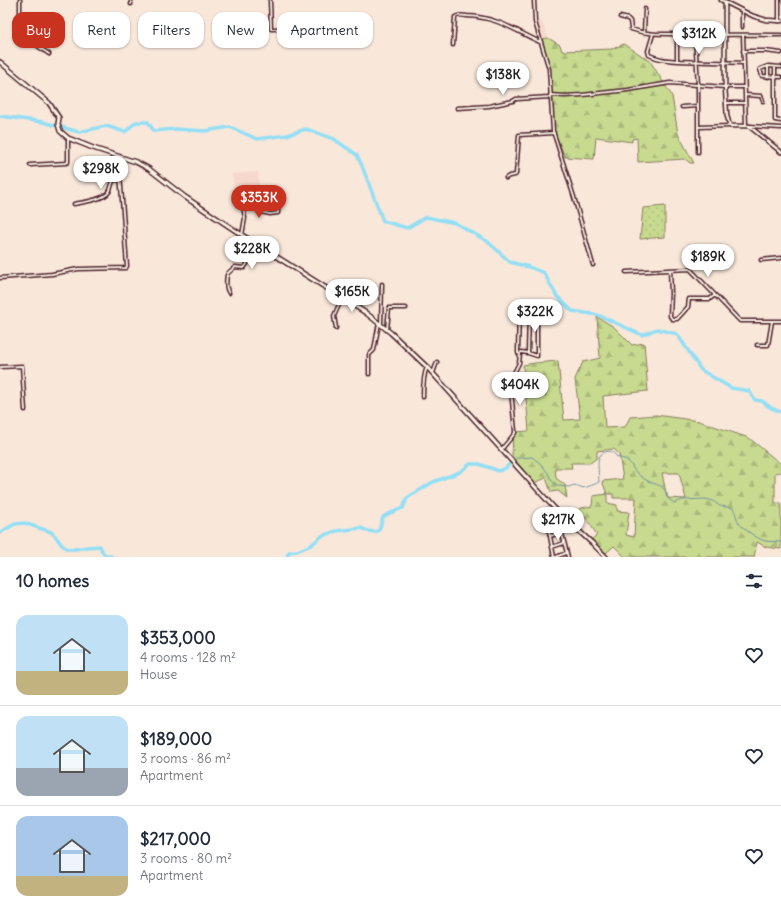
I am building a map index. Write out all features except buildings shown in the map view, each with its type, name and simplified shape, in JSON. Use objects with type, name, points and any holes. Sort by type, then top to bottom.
[{"type":"main road","points":[[0,62],[49,103],[59,118],[58,124],[60,131],[68,138],[121,158],[136,162],[149,169],[185,197],[242,235],[366,313],[380,324],[427,367],[562,516],[606,557]]},
{"type":"street","points":[[20,0],[20,34],[48,54]]},
{"type":"street","points":[[270,0],[271,29],[277,29]]},
{"type":"street","points":[[534,0],[534,22],[549,69],[554,133],[593,265]]},
{"type":"street","points":[[721,0],[753,16],[766,20],[780,21],[779,0]]},
{"type":"street","points":[[725,2],[725,103],[730,126]]},
{"type":"street","points":[[644,33],[645,9]]},
{"type":"street","points":[[742,11],[742,27]]},
{"type":"street","points":[[453,45],[455,16],[457,15],[486,18],[497,21],[540,42]]},
{"type":"street","points":[[620,17],[630,21],[631,29],[644,33],[695,36],[781,35]]},
{"type":"street","points":[[653,34],[648,51],[649,55],[662,60],[743,63]]},
{"type":"street","points":[[677,35],[677,61]]},
{"type":"street","points":[[743,35],[744,95],[747,126],[781,152]]},
{"type":"street","points":[[695,36],[698,85],[698,152]]},
{"type":"street","points":[[743,51],[781,53]]},
{"type":"street","points":[[768,66],[768,77]]},
{"type":"street","points":[[781,67],[768,66],[760,69],[762,76],[781,77]]},
{"type":"street","points":[[775,67],[775,120],[781,121]]},
{"type":"street","points":[[457,108],[488,106],[513,101],[516,99],[628,90],[670,83],[744,87]]},
{"type":"street","points":[[744,95],[761,96],[763,101]]},
{"type":"street","points":[[725,103],[745,103]]},
{"type":"street","points":[[682,107],[698,106]]},
{"type":"street","points":[[698,127],[747,126],[781,128]]},
{"type":"street","points":[[506,178],[516,174],[519,134],[554,133]]},
{"type":"street","points":[[30,165],[68,162],[68,138]]},
{"type":"street","points":[[0,278],[52,274],[78,269],[126,268],[120,180],[121,158]]},
{"type":"street","points":[[74,204],[89,202],[105,196],[110,190],[112,182],[114,180],[120,180]]},
{"type":"street","points":[[242,235],[245,218],[243,206],[261,207],[261,212],[270,214],[278,213],[278,208]]},
{"type":"street","points":[[228,293],[226,286],[227,274],[234,267],[244,268],[247,264],[247,238]]},
{"type":"street","points":[[761,260],[781,258]]},
{"type":"street","points":[[626,272],[690,269],[740,321],[781,321]]},
{"type":"street","points":[[670,270],[670,316],[672,319],[677,319],[688,307],[689,299],[710,299],[715,295]]},
{"type":"street","points":[[369,374],[369,355],[374,350],[380,324],[382,284]]},
{"type":"street","points":[[336,328],[334,316],[342,298]]},
{"type":"street","points":[[387,330],[389,308],[406,308]]},
{"type":"street","points":[[501,450],[515,433],[510,381],[519,363],[519,312],[537,313],[537,356],[520,352]]},
{"type":"street","points":[[528,353],[529,312]]},
{"type":"street","points":[[756,345],[768,345],[772,321]]},
{"type":"street","points":[[432,373],[437,362]]},
{"type":"street","points":[[0,368],[22,366],[25,410]]},
{"type":"street","points":[[423,397],[423,384],[427,367]]},
{"type":"street","points":[[562,516],[558,523],[559,534],[562,535],[568,557]]},
{"type":"street","points":[[549,524],[548,526],[555,557],[567,553]]},
{"type":"street","points":[[550,536],[559,534]]},
{"type":"street","points":[[552,547],[564,543]]},
{"type":"shaded area","points":[[541,20],[548,38],[542,39],[537,22]]},
{"type":"shaded area","points":[[258,172],[259,206],[237,205],[232,174]]},
{"type":"green space","points":[[548,38],[560,45],[562,51],[612,49],[624,44],[650,61],[672,96],[678,134],[694,163],[690,163],[685,159],[638,162],[637,138],[632,139],[632,142],[596,137],[594,159],[565,157],[554,131],[550,70],[542,39]]},
{"type":"green space","points":[[665,206],[665,237],[640,239],[643,208]]},
{"type":"green space","points":[[597,317],[614,327],[632,345],[644,343],[648,391],[603,396],[605,428],[625,427],[630,417],[656,415],[699,421],[749,438],[781,464],[781,472],[775,473],[775,503],[781,503],[781,549],[766,547],[757,542],[754,557],[625,557],[614,546],[606,553],[591,540],[597,535],[586,518],[579,516],[581,508],[592,506],[593,496],[607,494],[602,481],[623,479],[619,454],[614,449],[597,451],[597,458],[590,463],[571,463],[572,468],[555,468],[556,478],[565,485],[567,498],[558,491],[551,492],[546,478],[534,483],[512,456],[513,432],[529,431],[523,365],[558,361],[564,420],[580,419],[575,379],[583,362],[600,358]],"holes":[[[662,473],[679,473],[686,499],[667,498]],[[607,494],[613,494],[613,498],[636,498],[634,537],[626,535],[629,512],[617,511],[617,505],[607,503]]]},
{"type":"waterway","points":[[0,116],[43,122],[79,132],[106,126],[125,132],[136,122],[148,122],[154,131],[175,129],[205,131],[230,127],[257,139],[287,135],[306,129],[334,139],[357,155],[383,221],[407,228],[426,217],[455,223],[487,241],[510,262],[544,273],[556,295],[572,311],[598,315],[642,335],[657,329],[677,334],[701,370],[731,388],[749,391],[755,400],[762,401],[771,408],[781,412]]},
{"type":"waterway","points":[[516,458],[532,457],[541,464],[551,480],[558,486],[569,487],[574,485],[584,488],[599,482],[598,459],[604,452],[612,452],[618,457],[628,461],[636,472],[642,477],[663,488],[672,502],[675,503],[682,500],[706,499],[713,501],[720,506],[733,508],[739,523],[751,534],[765,541],[781,542]]},
{"type":"waterway","points":[[287,557],[289,552],[297,551],[311,545],[322,536],[336,531],[361,528],[375,532],[379,530],[383,517],[403,508],[407,498],[433,482],[460,472],[470,464],[479,464],[499,471],[506,468],[510,463]]},
{"type":"waterway","points":[[0,533],[15,524],[24,523],[51,532],[67,549],[100,546],[103,553],[112,557]]}]
